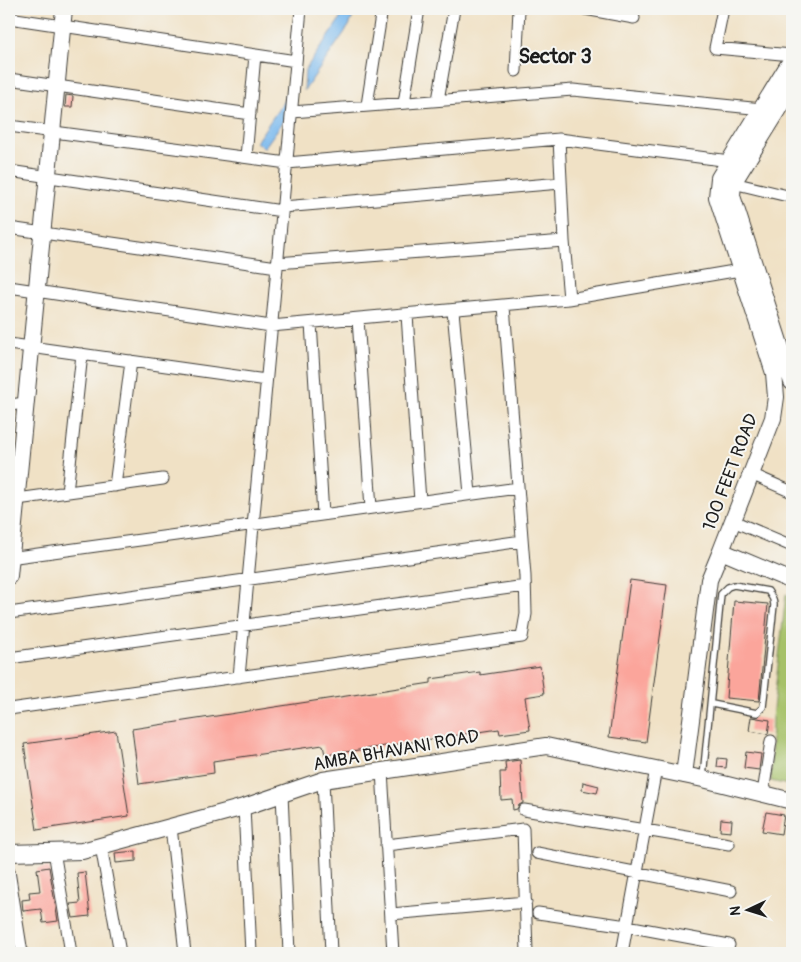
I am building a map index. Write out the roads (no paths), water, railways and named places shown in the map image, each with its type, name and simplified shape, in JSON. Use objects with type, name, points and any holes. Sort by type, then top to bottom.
[{"type":"street","points":[[9,576],[15,451],[26,403],[64,9]]},
{"type":"street","points":[[239,677],[301,9]]},
{"type":"street","points":[[367,106],[382,9]]},
{"type":"street","points":[[404,103],[419,9]]},
{"type":"street","points":[[438,100],[454,9]]},
{"type":"street","points":[[516,71],[519,9]]},
{"type":"street","points":[[584,9],[634,18]]},
{"type":"street","points":[[723,9],[715,48],[792,56]]},
{"type":"street","points":[[9,18],[296,62]]},
{"type":"street","points":[[246,157],[255,55]]},
{"type":"street","name":"100 FEET ROAD","points":[[792,60],[719,178],[716,197],[774,372],[776,385],[773,418],[721,551],[792,581]]},
{"type":"street","points":[[9,80],[250,114]]},
{"type":"street","points":[[792,88],[733,183],[732,196],[792,382]]},
{"type":"street","points":[[292,112],[572,90],[762,109]]},
{"type":"street","points":[[9,126],[287,163],[558,139],[730,161]]},
{"type":"street","points":[[558,139],[568,300]]},
{"type":"street","points":[[9,171],[282,209],[561,183]]},
{"type":"street","points":[[733,183],[792,197]]},
{"type":"street","points":[[9,228],[277,265],[564,240]]},
{"type":"street","points":[[9,287],[272,326],[568,300],[740,270]]},
{"type":"street","points":[[9,709],[522,637],[526,614],[525,586],[504,306]]},
{"type":"street","points":[[453,310],[470,494]]},
{"type":"street","points":[[407,315],[420,501]]},
{"type":"street","points":[[358,319],[371,508]]},
{"type":"street","points":[[312,322],[323,514]]},
{"type":"street","points":[[9,344],[266,380]]},
{"type":"street","points":[[67,492],[82,354]]},
{"type":"street","points":[[115,486],[131,361]]},
{"type":"street","points":[[9,405],[26,403]]},
{"type":"street","points":[[751,474],[792,492]]},
{"type":"street","points":[[13,500],[163,479]]},
{"type":"street","points":[[10,558],[518,488]]},
{"type":"street","points":[[733,521],[792,546]]},
{"type":"street","points":[[9,613],[522,541]]},
{"type":"street","points":[[684,775],[709,580],[721,551]]},
{"type":"street","points":[[9,658],[525,586]]},
{"type":"street","points":[[763,793],[771,741]]},
{"type":"street","name":"AMBA BHAVANI ROAD","points":[[9,853],[82,851],[244,806],[323,780],[546,746],[703,779],[792,801]]},
{"type":"street","points":[[622,953],[656,769]]},
{"type":"street","points":[[382,771],[394,953]]},
{"type":"street","points":[[323,780],[331,953]]},
{"type":"street","points":[[282,794],[289,953]]},
{"type":"street","points":[[244,806],[251,953]]},
{"type":"street","points":[[524,810],[728,844]]},
{"type":"street","points":[[171,827],[185,953]]},
{"type":"street","points":[[386,845],[524,829],[528,953]]},
{"type":"street","points":[[101,846],[120,953]]},
{"type":"street","points":[[54,852],[71,953]]},
{"type":"street","points":[[537,854],[730,891]]},
{"type":"street","points":[[9,871],[22,953]]},
{"type":"street","points":[[391,914],[526,902]]},
{"type":"street","points":[[538,913],[627,926],[729,945]]},
{"type":"lane","points":[[703,779],[712,704],[721,594],[728,586],[734,585],[768,591],[774,605],[763,707],[757,713],[712,704]]},
{"type":"water","points":[[344,9],[356,9],[349,26],[304,91],[305,70],[340,19]]},
{"type":"water","points":[[286,98],[285,119],[264,148],[256,142]]},
{"type":"district","name":"Sector 3","points":[[555,56]]}]
